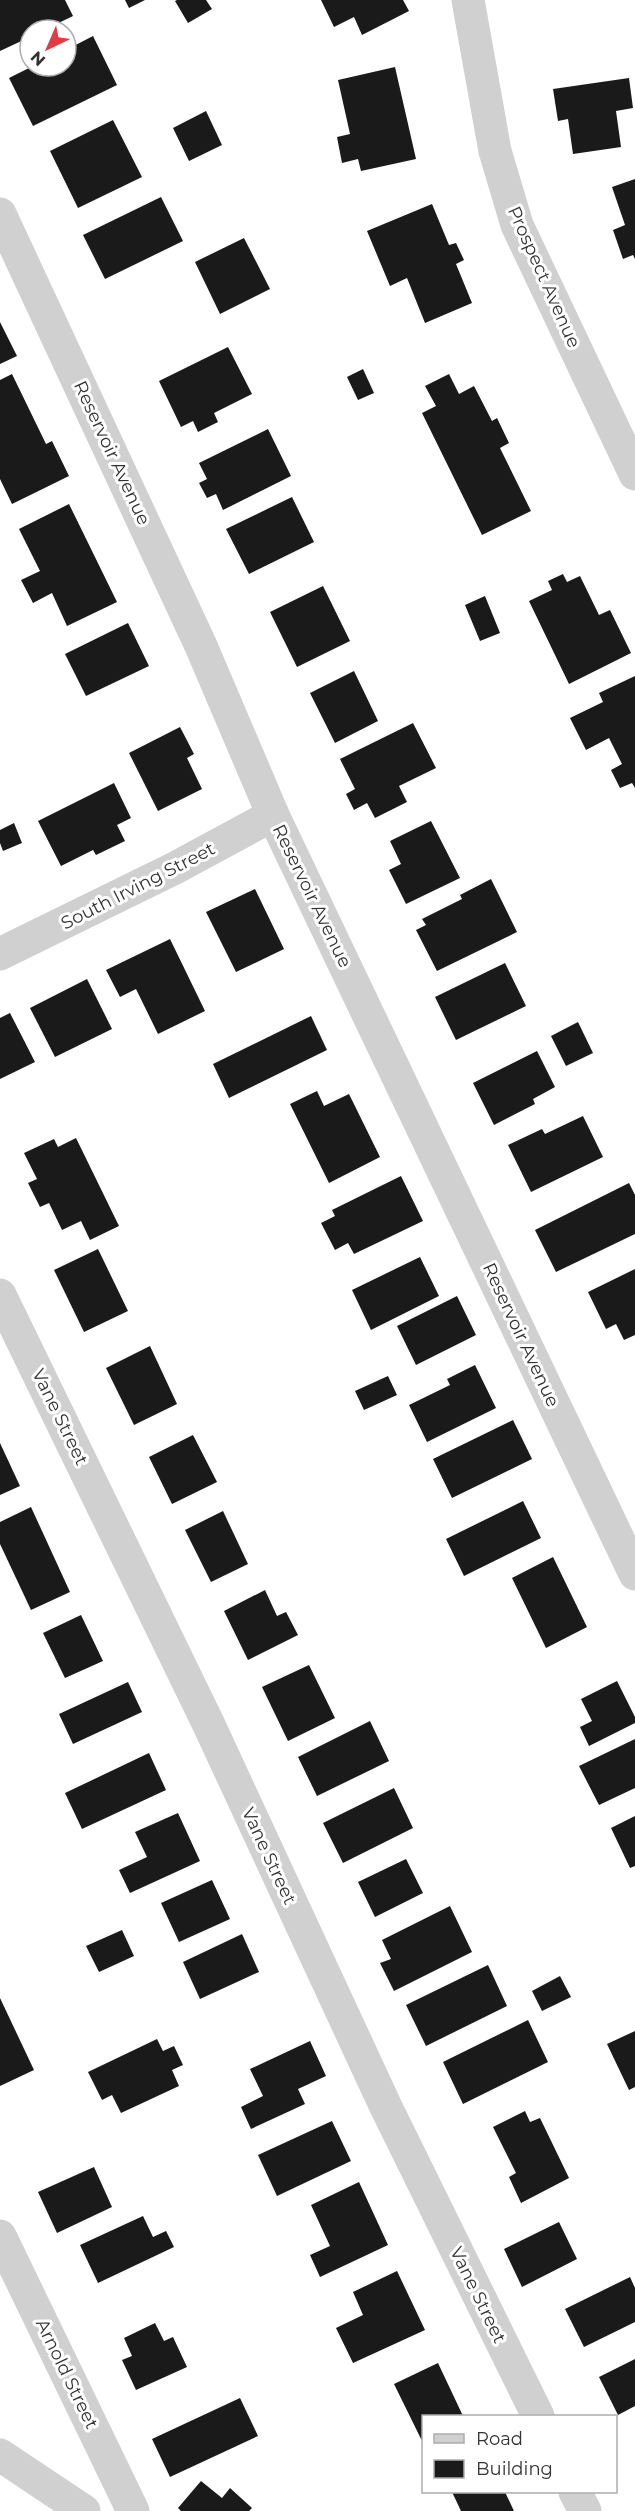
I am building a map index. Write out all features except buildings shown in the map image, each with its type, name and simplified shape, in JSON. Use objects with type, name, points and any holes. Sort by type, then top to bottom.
[{"type":"street","name":"Prospect Avenue","points":[[468,0],[495,151],[517,225],[635,474]]},
{"type":"street","name":"Reservoir Avenue","points":[[0,214],[192,625],[273,815],[635,1574]]},
{"type":"street","name":"South Irving Street","points":[[0,954],[175,868],[273,815]]},
{"type":"street","name":"Vane Street","points":[[0,1295],[208,1723],[385,2105],[538,2415]]},
{"type":"street","name":"Arnold Street","points":[[0,2236],[133,2511]]},
{"type":"street","points":[[0,2455],[84,2511]]},
{"type":"street","points":[[576,2493],[585,2511]]}]
